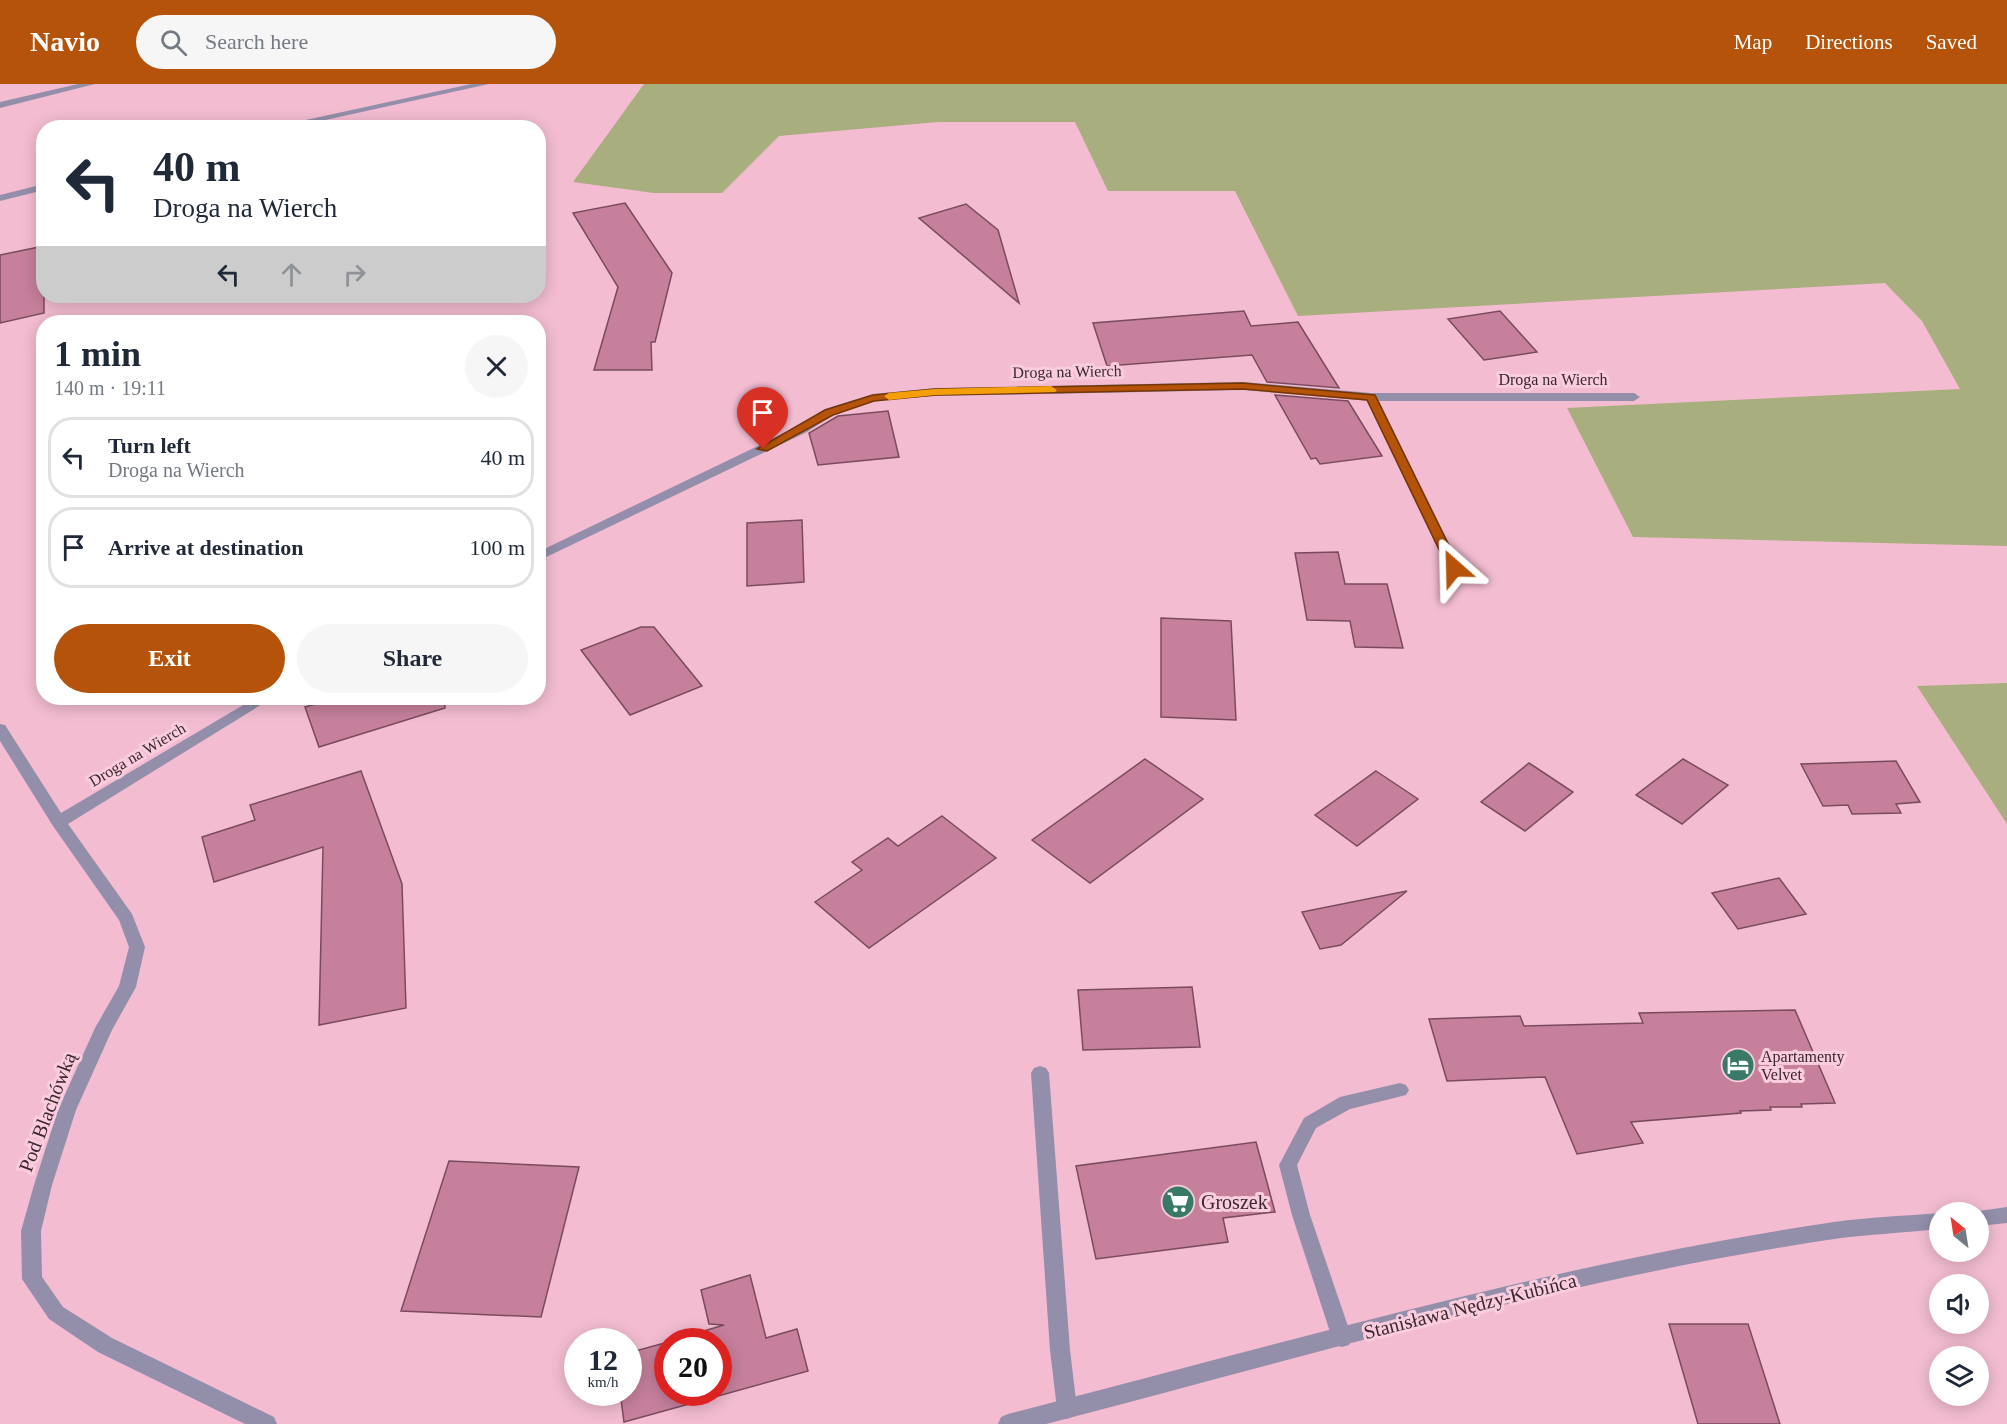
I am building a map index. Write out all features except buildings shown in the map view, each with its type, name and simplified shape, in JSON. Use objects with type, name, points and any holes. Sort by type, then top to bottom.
[{"type":"street","points":[[0,105],[90,84]]},
{"type":"street","points":[[311,120],[484,84]]},
{"type":"street","points":[[0,198],[36,189]]},
{"type":"street","name":"Droga na Wierch","points":[[546,553],[803,429],[829,412],[873,398],[935,392],[1243,386],[1371,397],[1634,397]]},
{"type":"street","points":[[1371,397],[1454,568]]},
{"type":"street","name":"Droga na Wierch","points":[[58,822],[253,705]]},
{"type":"street","name":"Pod Blachówką","points":[[0,729],[58,822],[126,918],[137,947],[127,987],[104,1028],[67,1110],[43,1185],[31,1231],[32,1279],[56,1313],[105,1345],[267,1424]]},
{"type":"street","points":[[1040,1073],[1060,1350],[1067,1409]]},
{"type":"street","points":[[1341,1338],[1301,1215],[1288,1165],[1310,1124],[1346,1102],[1400,1090]]},
{"type":"street","points":[[1989,1217],[2007,1215]]},
{"type":"street","name":"Stanisława Nędzy-Kubińca","points":[[1008,1424],[1515,1294],[1691,1255],[1837,1231],[1929,1222]]},
{"type":"green space","points":[[644,84],[2007,84],[2007,546],[1633,537],[1567,408],[1960,389],[1922,321],[1885,283],[1298,316],[1235,191],[1108,191],[1075,122],[938,122],[779,136],[722,193],[654,193],[573,182]]},
{"type":"green space","points":[[2007,683],[2007,824],[1917,686]]},
{"type":"slow traffic","points":[[889,396],[935,392],[1051,390]]},
{"type":"place","name":"Apartamenty Velvet","points":[[1738,1065]]},
{"type":"place","name":"Groszek","points":[[1178,1202]]},
{"type":"route","points":[[763,449],[803,429],[829,412],[873,398],[935,392],[1243,386],[1371,397],[1390,432],[1454,568]]}]
